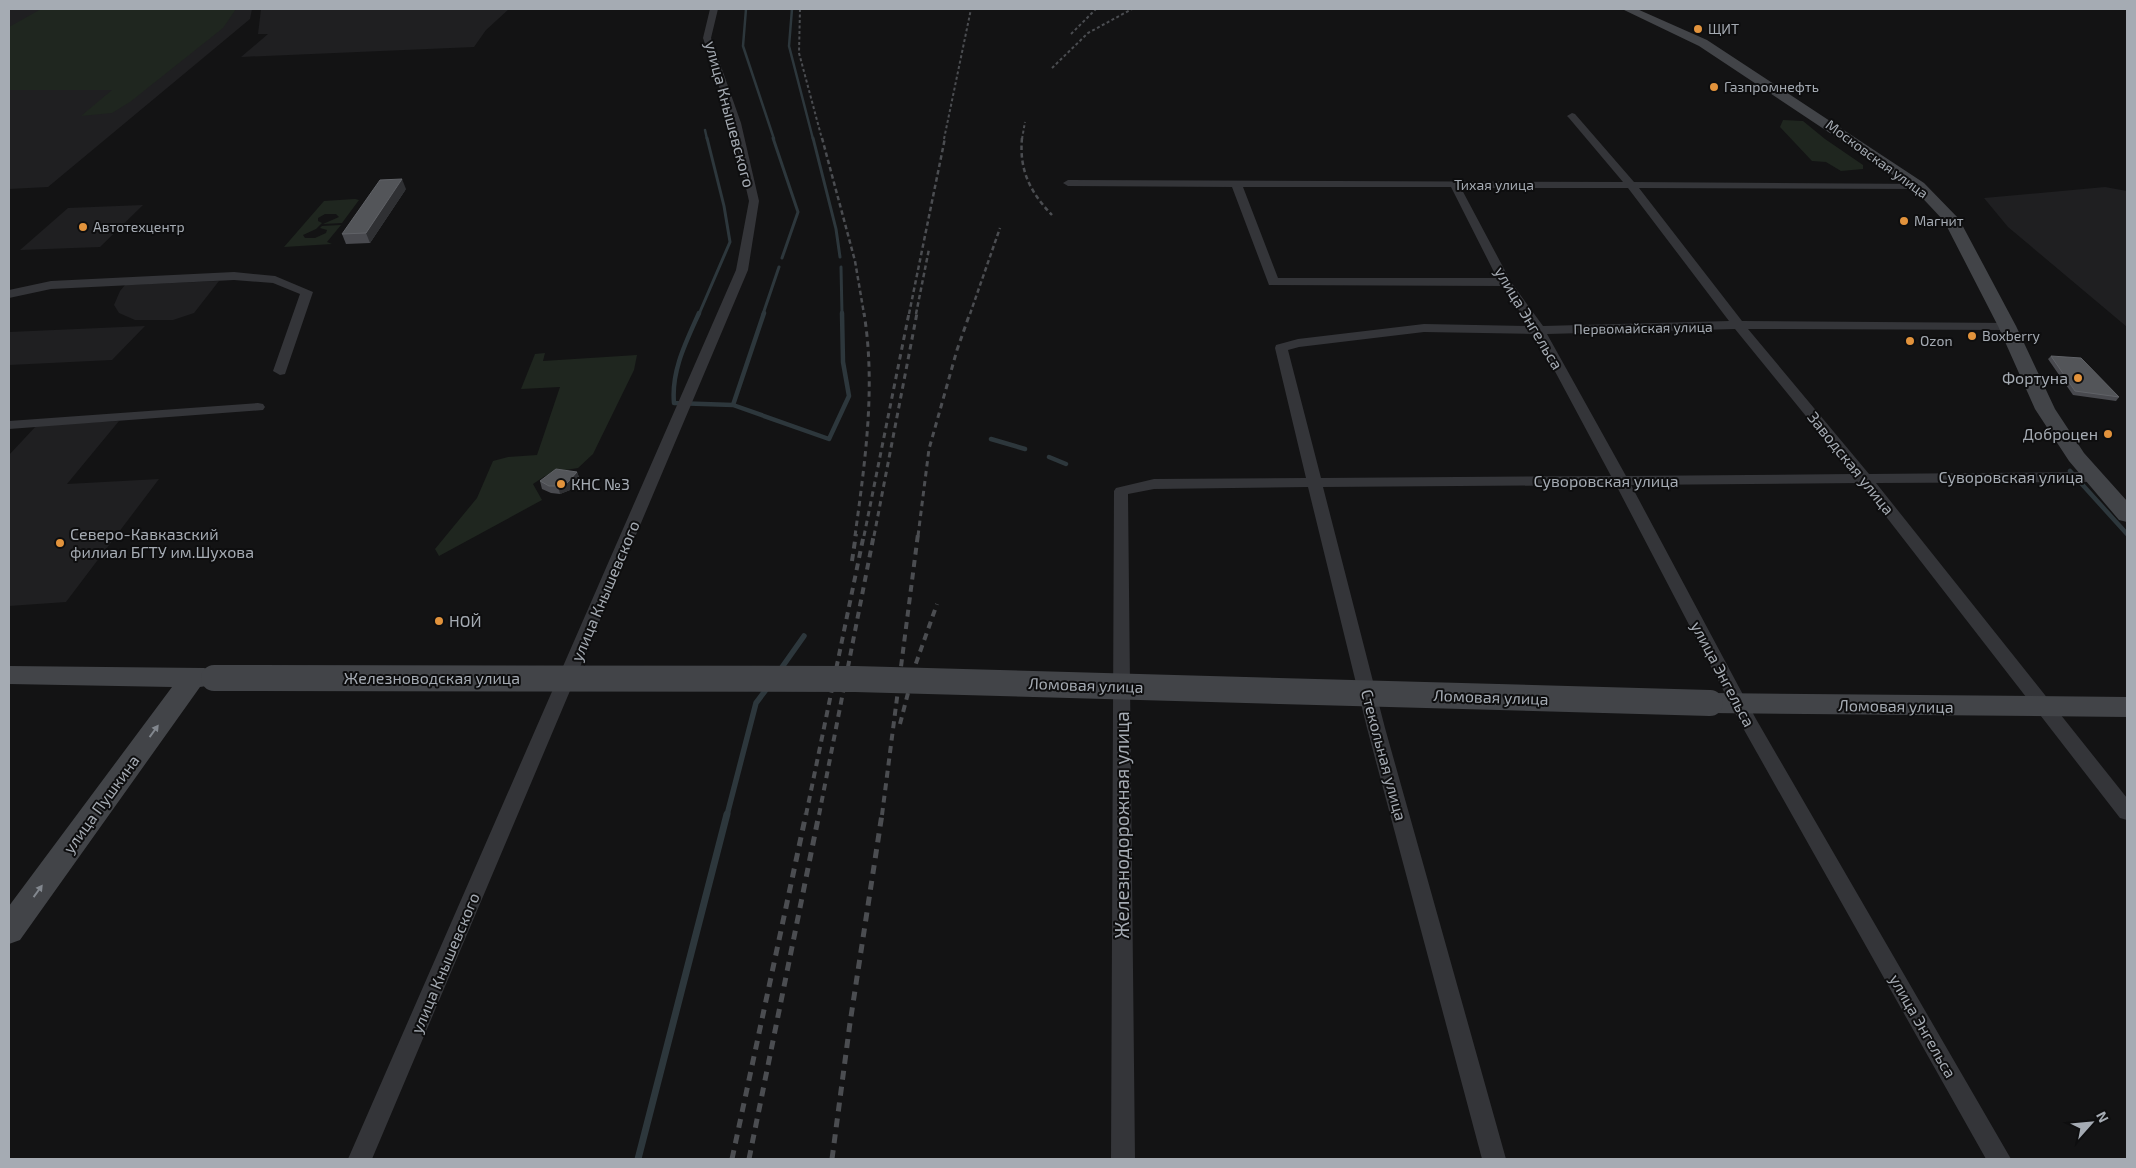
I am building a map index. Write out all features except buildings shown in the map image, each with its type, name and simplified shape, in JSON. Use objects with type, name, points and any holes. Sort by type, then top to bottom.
[{"type":"main road","name":"Московская улица","points":[[1628,9],[1703,43],[1919,186],[1951,219],[2007,326],[2046,409],[2076,457],[2127,514]]},
{"type":"main road","name":"Железноводская улица","points":[[9,675],[204,678],[855,679]]},
{"type":"main road","name":"улица Пушкина","points":[[9,930],[204,678]]},
{"type":"main road","name":"Ломовая улица","points":[[855,679],[1739,704],[2127,708]]},
{"type":"street","name":"улица Кнышевского","points":[[360,1159],[712,344],[742,270],[754,201],[736,123],[707,38],[714,9]]},
{"type":"street","name":"Заводская улица","points":[[1572,116],[1631,185],[1738,325],[1864,478],[2127,812]]},
{"type":"street","name":"Тихая улица","points":[[1068,183],[1919,186]]},
{"type":"street","points":[[1236,183],[1273,282],[1505,282]]},
{"type":"street","name":"улица Энгельса","points":[[1454,184],[1505,282],[1539,330],[1621,480],[1739,704],[2000,1159]]},
{"type":"street","points":[[9,294],[51,285],[234,276],[274,280],[307,292],[280,371]]},
{"type":"street","name":"Первомайская улица","points":[[1281,348],[1298,343],[1424,328],[1539,330],[1738,325],[2007,326]]},
{"type":"street","name":"Стекольная улица","points":[[1281,348],[1376,728],[1494,1159]]},
{"type":"street","points":[[9,425],[258,407]]},
{"type":"street","name":"Суворовская улица","points":[[1121,491],[1154,484],[2092,477]]},
{"type":"street","name":"Железнодорожная улица","points":[[1121,491],[1122,1159]]},
{"type":"shaded area","points":[[9,9],[252,9],[250,19],[48,187],[9,189]]},
{"type":"shaded area","points":[[41,9],[236,9],[223,28],[130,102],[112,113],[81,116],[112,90],[9,90],[9,27]]},
{"type":"shaded area","points":[[261,9],[509,9],[486,30],[474,47],[241,57],[268,34],[258,34]]},
{"type":"shaded area","points":[[1783,120],[1803,121],[1825,139],[1863,165],[1863,169],[1841,171],[1826,162],[1812,161],[1780,127]]},
{"type":"shaded area","points":[[2105,187],[2127,191],[2127,327],[2008,227],[1984,198]]},
{"type":"shaded area","points":[[359,200],[342,223],[323,224],[339,217],[336,214],[325,214],[318,218],[318,221],[322,223],[316,229],[303,235],[305,238],[315,238],[326,233],[327,230],[320,228],[322,226],[341,225],[327,242],[332,244],[284,247],[324,201]]},
{"type":"shaded area","name":"Автотехцентр","points":[[143,205],[100,247],[20,250],[68,208]]},
{"type":"shaded area","points":[[219,281],[194,313],[173,320],[135,320],[119,313],[114,305],[125,285]]},
{"type":"shaded area","points":[[145,326],[112,360],[9,365],[9,332]]},
{"type":"shaded area","points":[[545,353],[543,361],[637,355],[634,370],[593,454],[578,468],[559,471],[545,476],[533,484],[542,500],[439,556],[435,549],[477,498],[493,461],[508,457],[537,455],[560,387],[521,389],[535,354]]},
{"type":"shaded area","name":"Северо-Кавказский филиал БГТУ им.Шухова","points":[[119,421],[67,484],[159,479],[66,602],[9,606],[9,455],[37,425]]},
{"type":"waterway","points":[[746,9],[743,46],[774,139]]},
{"type":"waterway","points":[[792,9],[789,46],[813,139]]},
{"type":"waterway","points":[[705,130],[707,139]]},
{"type":"waterway","points":[[699,314],[730,242],[724,206],[707,138]]},
{"type":"waterway","points":[[773,138],[798,212],[782,258]]},
{"type":"waterway","points":[[813,138],[836,229],[840,257]]},
{"type":"waterway","points":[[763,314],[779,267]]},
{"type":"waterway","points":[[841,267],[842,314]]},
{"type":"waterway","points":[[699,313],[680,357],[675,380],[674,403],[733,405]]},
{"type":"waterway","points":[[733,405],[764,313]]},
{"type":"waterway","points":[[733,405],[829,439],[849,396],[843,362],[842,313]]},
{"type":"waterway","points":[[991,439],[1025,449]]},
{"type":"waterway","points":[[1049,457],[1066,464]]},
{"type":"waterway","points":[[2070,471],[2127,534]]},
{"type":"waterway","points":[[780,670],[804,636]]},
{"type":"waterway","points":[[727,815],[756,703],[768,687]]},
{"type":"waterway","points":[[638,1159],[727,814]]},
{"type":"railway","points":[[800,9],[799,53],[822,139]]},
{"type":"railway","points":[[944,139],[971,9]]},
{"type":"railway","points":[[1071,34],[1096,9]]},
{"type":"railway","points":[[1052,68],[1088,33],[1132,9]]},
{"type":"railway","points":[[1022,139],[1025,122]]},
{"type":"railway","points":[[822,138],[855,261],[864,314]]},
{"type":"railway","points":[[909,314],[945,138]]},
{"type":"railway","points":[[1022,139],[1024,170],[1032,189],[1052,215]]},
{"type":"railway","points":[[970,314],[1000,228]]},
{"type":"railway","points":[[916,314],[929,249]]},
{"type":"railway","points":[[855,536],[868,424],[869,369],[864,313]]},
{"type":"railway","points":[[864,536],[909,313]]},
{"type":"railway","points":[[874,536],[917,313]]},
{"type":"railway","points":[[918,536],[929,449],[957,350],[970,313]]},
{"type":"railway","points":[[852,561],[856,534]]},
{"type":"railway","points":[[806,815],[864,534]]},
{"type":"railway","points":[[819,815],[874,534]]},
{"type":"railway","points":[[882,815],[918,534]]},
{"type":"railway","points":[[900,724],[915,666],[937,604]]},
{"type":"railway","points":[[732,1159],[806,814]]},
{"type":"railway","points":[[749,1159],[819,814]]},
{"type":"railway","points":[[832,1159],[850,1023],[882,814]]},
{"type":"place","name":"ЩИТ","points":[[1698,29]]},
{"type":"place","name":"Газпромнефть","points":[[1714,87]]},
{"type":"place","name":"Магнит","points":[[1904,221]]},
{"type":"place","name":"Автотехцентр","points":[[83,227]]},
{"type":"place","name":"Boxberry","points":[[1972,336]]},
{"type":"place","name":"Ozon","points":[[1910,341]]},
{"type":"place","name":"Фортуна","points":[[2078,378]]},
{"type":"place","name":"Доброцен","points":[[2108,434]]},
{"type":"place","name":"КНС №3","points":[[561,484]]},
{"type":"place","name":"Северо-Кавказский филиал БГТУ им.Шухова","points":[[60,543]]},
{"type":"place","name":"НОЙ","points":[[439,621]]}]
